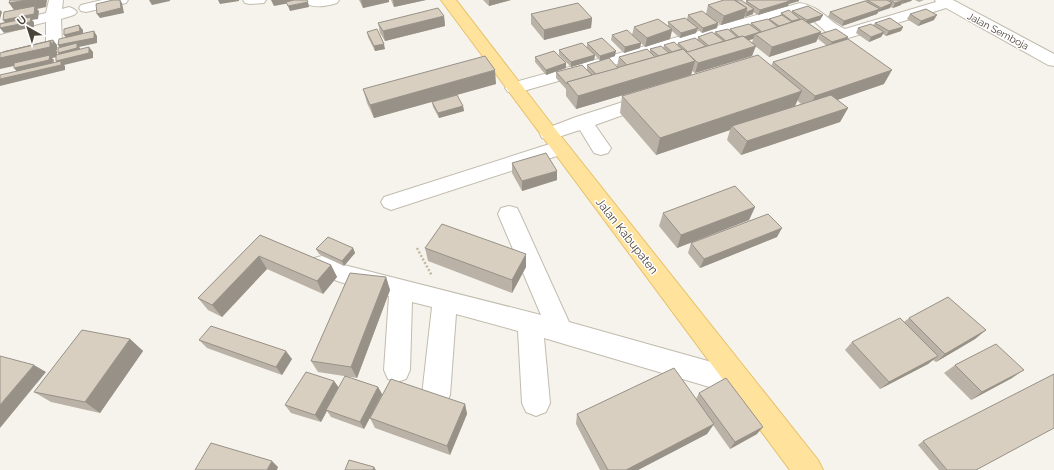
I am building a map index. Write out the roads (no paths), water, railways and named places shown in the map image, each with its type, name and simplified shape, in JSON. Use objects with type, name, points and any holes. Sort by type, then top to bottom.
[{"type":"main road","name":"Jalan Kabupaten","points":[[448,0],[554,141],[808,470]]},
{"type":"street","points":[[86,8],[121,0]]},
{"type":"street","points":[[250,0],[259,0]]},
{"type":"street","points":[[310,0],[313,2],[332,0]]},
{"type":"street","points":[[514,88],[800,7],[807,8],[833,31],[844,34],[945,2]]},
{"type":"street","name":"Jalan Semboja","points":[[945,2],[1054,61]]},
{"type":"street","points":[[54,7],[54,43]]},
{"type":"street","points":[[0,29],[54,7],[69,12]]},
{"type":"street","points":[[392,202],[554,141],[583,121],[665,95]]},
{"type":"street","points":[[583,121],[601,148]]},
{"type":"street","points":[[509,214],[560,331]]},
{"type":"street","points":[[322,265],[340,273],[560,331],[740,383]]},
{"type":"street","points":[[397,370],[400,289]]},
{"type":"street","points":[[436,395],[445,301]]},
{"type":"street","points":[[530,323],[536,403]]}]
